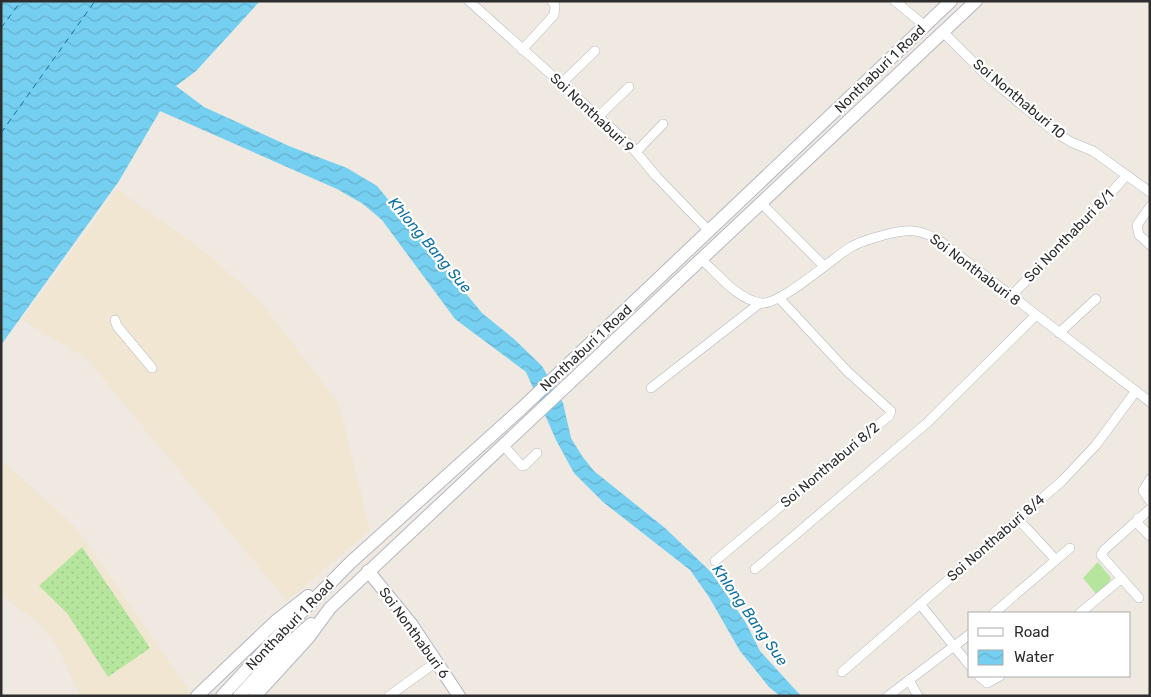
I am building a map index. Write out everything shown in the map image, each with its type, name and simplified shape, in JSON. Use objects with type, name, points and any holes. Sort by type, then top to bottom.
[{"type":"main road","name":"Nonthaburi 1 Road","points":[[222,696],[351,562],[522,408],[951,1]]},
{"type":"main road","name":"Nonthaburi 1 Road","points":[[255,696],[308,638],[330,608],[368,571],[976,1]]},
{"type":"main road","points":[[197,696],[276,621],[351,562]]},
{"type":"main road","name":"Soi Nonthaburi 6","points":[[368,571],[412,625],[459,696]]},
{"type":"main road","points":[[239,696],[281,651],[330,608]]},
{"type":"street","name":"Soi Nonthaburi 9","points":[[469,1],[632,146],[656,176],[709,231]]},
{"type":"street","points":[[522,50],[554,15],[555,6],[552,1]]},
{"type":"street","points":[[895,1],[925,26]]},
{"type":"street","name":"Soi Nonthaburi 10","points":[[943,32],[988,77],[1056,133],[1093,152],[1150,192]]},
{"type":"street","points":[[561,84],[596,51]]},
{"type":"street","points":[[598,117],[629,87]]},
{"type":"street","points":[[636,152],[663,124]]},
{"type":"street","name":"Soi Nonthaburi 8/1","points":[[1010,296],[1092,214],[1126,176]]},
{"type":"street","points":[[761,203],[824,266]]},
{"type":"street","points":[[1150,207],[1137,225],[1139,235],[1150,245]]},
{"type":"street","name":"Soi Nonthaburi 8","points":[[651,388],[760,303],[765,304],[780,299],[853,245],[902,231],[918,231],[927,233],[940,241],[1150,402]]},
{"type":"street","points":[[702,259],[738,293],[751,301],[760,303]]},
{"type":"street","name":"Soi Nonthaburi 8/2","points":[[715,561],[889,416],[891,411],[847,371],[780,299]]},
{"type":"street","points":[[1059,333],[1096,299]]},
{"type":"street","points":[[755,569],[928,422],[1036,315]]},
{"type":"street","points":[[115,320],[117,326],[152,368]]},
{"type":"street","name":"Soi Nonthaburi 8/4","points":[[842,672],[1062,481],[1096,445],[1136,391]]},
{"type":"street","points":[[503,444],[522,466],[537,453]]},
{"type":"street","points":[[1148,481],[1143,491],[1150,501]]},
{"type":"street","points":[[1140,598],[1101,555],[1104,550],[1150,508]]},
{"type":"street","points":[[1138,518],[1139,525],[1150,536]]},
{"type":"street","points":[[1019,520],[1056,560]]},
{"type":"street","points":[[995,612],[1070,548]]},
{"type":"street","points":[[1081,612],[1122,578]]},
{"type":"street","points":[[920,604],[968,664]]},
{"type":"street","points":[[888,696],[968,636]]},
{"type":"street","points":[[389,696],[436,662]]},
{"type":"street","points":[[980,677],[987,682],[998,677]]},
{"type":"street","points":[[910,680],[918,696]]},
{"type":"shaded area","points":[[117,189],[210,256],[260,301],[339,404],[370,530],[287,601],[86,358],[22,320]]},
{"type":"shaded area","points":[[1,460],[66,518],[80,533],[191,696],[80,696],[57,645],[37,622],[1,595]]},
{"type":"green space","points":[[82,547],[150,648],[108,677],[67,613],[39,586]]},
{"type":"green space","points":[[1098,562],[1111,578],[1109,583],[1096,594],[1083,578]]},
{"type":"water","points":[[1,1],[260,1],[196,71],[176,86],[204,107],[289,146],[347,168],[377,186],[482,313],[514,339],[542,366],[563,403],[571,438],[594,471],[665,528],[711,572],[746,623],[760,651],[801,696],[780,696],[769,687],[740,651],[709,597],[690,570],[603,502],[574,473],[556,440],[526,372],[455,319],[382,220],[363,204],[337,189],[160,111],[119,181],[1,345]]},
{"type":"ferry route","points":[[1,28],[21,1]]},
{"type":"ferry route","points":[[1,133],[95,1]]},
{"type":"water label","name":"Khlong Bang Sue","points":[[430,245]]},
{"type":"water label","name":"Khlong Bang Sue","points":[[750,615]]}]
